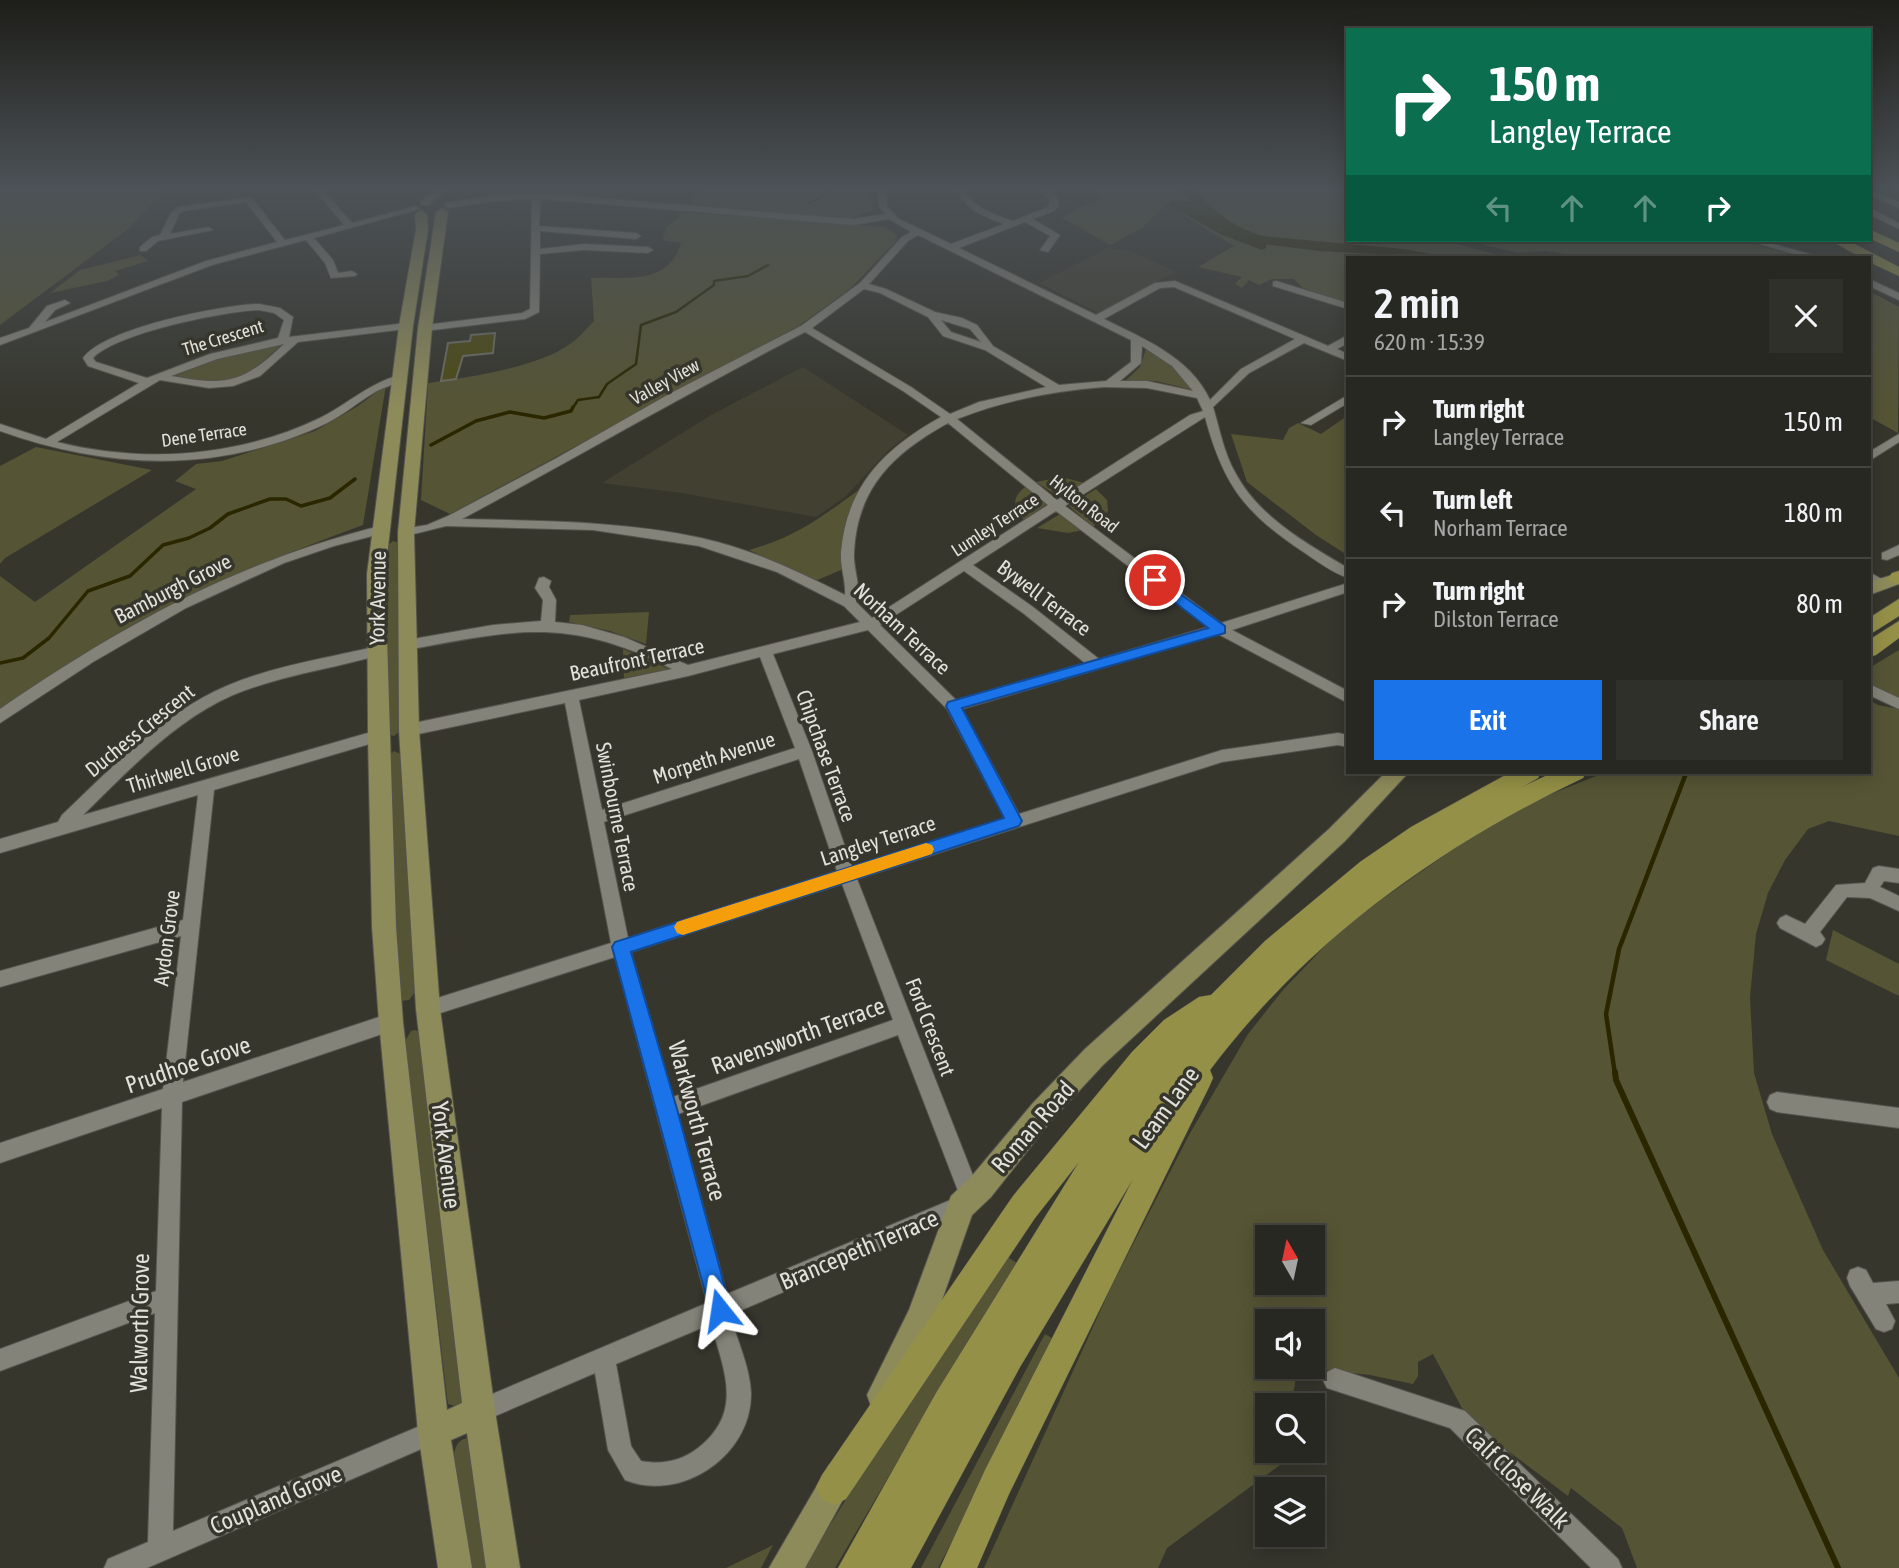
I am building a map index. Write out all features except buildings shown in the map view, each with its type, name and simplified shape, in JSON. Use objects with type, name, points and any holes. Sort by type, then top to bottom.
[{"type":"highway","points":[[1882,263],[1899,272]]},
{"type":"highway","points":[[1872,640],[1899,606]]},
{"type":"highway","points":[[1872,640],[1899,628]]},
{"type":"highway","points":[[1872,640],[1899,637]]},
{"type":"highway","name":"Leam Lane","points":[[856,1568],[944,1410],[1063,1214],[1148,1089],[1232,989],[1301,922],[1359,874],[1459,809],[1526,774]]},
{"type":"highway","name":"Leam Lane","points":[[891,1568],[932,1490],[1107,1192],[1164,1108],[1219,1038],[1274,977],[1372,890],[1473,821],[1571,774]]},
{"type":"highway","points":[[834,1488],[1024,1207],[1091,1122],[1142,1061],[1174,1029],[1232,989]]},
{"type":"highway","points":[[958,1568],[997,1482],[1219,1038]]},
{"type":"main road","name":"York Avenue","points":[[425,263],[415,327],[411,377],[407,532],[409,735],[428,1009],[479,1411],[503,1568]]},
{"type":"main road","name":"York Avenue","points":[[411,377],[380,530],[376,574],[384,927],[391,1022],[434,1432],[455,1568]]},
{"type":"main road","name":"York Avenue","points":[[380,530],[407,532]]},
{"type":"main road","points":[[378,743],[409,735]]},
{"type":"main road","name":"Roman Road","points":[[786,1568],[834,1488],[921,1317],[966,1201],[1042,1112],[1094,1057],[1338,835],[1397,774]]},
{"type":"main road","points":[[391,1022],[428,1009]]},
{"type":"main road","points":[[434,1432],[479,1411]]},
{"type":"street","points":[[0,342],[176,274],[213,263]]},
{"type":"street","points":[[330,263],[334,276],[352,274]]},
{"type":"street","name":"The Crescent","points":[[48,443],[154,379],[229,352],[297,337],[519,317],[535,310],[535,263]]},
{"type":"street","name":"Valley View","points":[[407,532],[446,522],[559,463],[675,395],[805,328],[863,285],[883,263]]},
{"type":"street","points":[[984,263],[1136,339],[1170,360],[1205,405],[1222,461],[1243,495],[1273,523],[1346,573]]},
{"type":"street","points":[[1096,319],[1158,285],[1171,283],[1346,357]]},
{"type":"street","points":[[1871,283],[1899,297]]},
{"type":"street","points":[[1276,284],[1346,305]]},
{"type":"street","points":[[863,285],[884,291],[932,315],[969,323],[983,333],[989,348]]},
{"type":"street","points":[[38,309],[65,303]]},
{"type":"street","points":[[33,331],[33,327],[51,308]]},
{"type":"street","points":[[154,379],[92,364],[88,358],[101,346],[182,317],[219,310],[260,308],[282,312],[289,318],[283,339]]},
{"type":"street","points":[[932,315],[947,334],[989,348],[1056,388]]},
{"type":"street","name":"Hylton Road","points":[[805,328],[896,382],[948,418],[1057,506],[1220,629],[1346,697]]},
{"type":"street","name":"The Crescent","points":[[154,379],[213,385],[239,381],[258,372],[297,337]]},
{"type":"street","points":[[1110,383],[1136,363],[1136,339]]},
{"type":"street","name":"Lumley Terrace","points":[[872,624],[1194,417],[1205,405],[1212,404],[1244,372],[1303,339]]},
{"type":"street","points":[[1328,350],[1346,339]]},
{"type":"street","name":"Dene Terrace","points":[[0,427],[48,443],[109,457],[174,460],[227,453],[302,429],[346,408],[380,382],[411,377]]},
{"type":"street","points":[[849,603],[852,588],[847,568],[848,547],[858,506],[867,486],[880,467],[898,451],[948,418],[988,402],[1056,388],[1110,383],[1160,386],[1205,405]]},
{"type":"street","points":[[1307,424],[1346,399]]},
{"type":"street","points":[[1871,456],[1899,437]]},
{"type":"street","name":"Norham Terrace","points":[[446,522],[593,526],[701,542],[782,569],[849,603],[953,706],[1014,821]]},
{"type":"street","name":"Bamburgh Grove","points":[[0,717],[93,655],[202,596],[310,549],[380,530]]},
{"type":"street","name":"Bywell Terrace","points":[[964,565],[1028,610],[1098,666]]},
{"type":"street","points":[[544,580],[542,588],[548,594],[551,606],[547,625]]},
{"type":"street","points":[[953,706],[1098,666],[1346,588]]},
{"type":"street","name":"Beaufront Terrace","points":[[409,735],[688,671],[872,624]]},
{"type":"street","points":[[407,645],[497,630],[547,625],[603,636],[688,671]]},
{"type":"street","name":"Duchess Crescent","points":[[63,829],[75,813],[126,766],[202,704],[248,685],[378,651]]},
{"type":"street","name":"Chipchase Terrace","points":[[765,652],[804,751],[847,875]]},
{"type":"street","points":[[1871,690],[1899,704]]},
{"type":"street","name":"Swinbourne Terrace","points":[[571,696],[621,947]]},
{"type":"street","name":"Langley Terrace","points":[[428,1009],[1222,755],[1346,741]]},
{"type":"street","name":"Thirlwell Grove","points":[[0,846],[207,784],[378,743]]},
{"type":"street","name":"Morpeth Avenue","points":[[597,818],[804,751]]},
{"type":"street","name":"Aydon Grove","points":[[172,1098],[207,784]]},
{"type":"street","points":[[1870,890],[1879,873],[1899,876]]},
{"type":"street","name":"Ford Crescent","points":[[847,875],[958,1167],[966,1201]]},
{"type":"street","points":[[1786,923],[1812,937],[1842,890],[1859,887],[1899,904]]},
{"type":"street","points":[[0,979],[192,925]]},
{"type":"street","name":"Warkworth Terrace","points":[[621,947],[667,1109],[719,1310]]},
{"type":"street","name":"Prudhoe Grove","points":[[0,1153],[172,1098],[391,1022]]},
{"type":"street","name":"Ravensworth Terrace","points":[[667,1109],[905,1024]]},
{"type":"street","name":"Walworth Grove","points":[[160,1549],[172,1098]]},
{"type":"street","points":[[1777,1100],[1899,1118]]},
{"type":"street","name":"Brancepeth Terrace","points":[[479,1411],[719,1310],[966,1201]]},
{"type":"street","points":[[1884,1321],[1862,1286],[1899,1292]]},
{"type":"street","points":[[0,1360],[167,1298]]},
{"type":"street","points":[[604,1358],[620,1450],[634,1471],[655,1475],[681,1470],[711,1454],[730,1433],[737,1412],[740,1393],[719,1310]]},
{"type":"street","name":"Calf Close Walk","points":[[1335,1380],[1457,1419],[1609,1568]]},
{"type":"street","name":"Coupland Grove","points":[[117,1568],[434,1432]]},
{"type":"shaded area","points":[[0,263],[82,263],[0,325]]},
{"type":"shaded area","points":[[108,263],[141,263],[115,271],[119,275],[107,281],[50,293],[80,270]]},
{"type":"shaded area","points":[[669,263],[875,263],[851,288],[800,325],[450,514],[421,500],[428,383],[482,375],[522,365],[557,352],[570,344],[594,321],[591,278],[631,278],[656,273]]},
{"type":"shaded area","points":[[1078,263],[1157,263],[1176,272],[1098,313],[1039,283]]},
{"type":"shaded area","points":[[1205,263],[1346,263],[1346,303],[1303,288],[1294,279],[1272,279],[1259,285],[1249,280],[1242,288],[1235,284],[1242,277],[1198,267]]},
{"type":"shaded area","points":[[1871,292],[1899,307],[1898,433],[1871,418]]},
{"type":"shaded area","points":[[286,341],[245,377],[219,382],[173,377],[217,358]]},
{"type":"shaded area","points":[[1146,349],[1167,362],[1193,390],[1156,381],[1126,380],[1140,367]]},
{"type":"shaded area","points":[[803,367],[908,435],[889,450],[845,497],[816,517],[681,493],[602,483],[711,415]]},
{"type":"shaded area","points":[[386,385],[363,525],[245,571],[153,614],[86,653],[0,712],[0,576],[35,602],[196,489],[175,481],[196,464],[222,461],[315,431],[358,406]]},
{"type":"shaded area","points":[[1346,417],[1346,554],[1247,482],[1231,434],[1283,440],[1289,428],[1298,423],[1321,434]]},
{"type":"shaded area","points":[[36,447],[152,470],[5,558],[0,564],[0,466]]},
{"type":"shaded area","points":[[1062,477],[1084,483],[1059,497],[1036,482]]},
{"type":"shaded area","points":[[1025,487],[1047,504],[1024,520],[1015,503],[1017,495]]},
{"type":"shaded area","points":[[860,489],[846,529],[841,570],[815,581],[749,550],[795,532]]},
{"type":"shaded area","points":[[1096,489],[1107,500],[1108,511],[1093,527],[1069,506]]},
{"type":"shaded area","points":[[1060,514],[1083,530],[1068,533],[1037,528]]},
{"type":"shaded area","points":[[393,541],[399,543],[400,731],[394,736],[387,734],[388,545]]},
{"type":"shaded area","points":[[649,612],[646,644],[610,631],[569,622],[570,615]]},
{"type":"shaded area","points":[[623,649],[669,669],[624,678]]},
{"type":"shaded area","points":[[1899,650],[1899,698],[1871,686],[1871,667]]},
{"type":"shaded area","points":[[1871,701],[1899,709],[1899,836],[1829,821],[1808,829],[1785,860],[1768,893],[1756,934],[1750,997],[1754,1073],[1772,1134],[1823,1250],[1899,1378],[1899,1568],[1637,1568],[1622,1528],[1571,1488],[1568,1496],[1479,1429],[1463,1410],[1433,1354],[1418,1362],[1418,1376],[1413,1384],[1326,1370],[1325,1309],[1255,1309],[1255,1379],[1296,1379],[1293,1393],[1255,1393],[1255,1463],[1280,1465],[1264,1477],[1255,1477],[1255,1483],[1167,1548],[1158,1568],[984,1568],[1111,1287],[1189,1135],[1248,1034],[1283,990],[1344,926],[1479,831],[1531,802],[1601,774],[1871,774]]},
{"type":"shaded area","points":[[394,751],[400,754],[415,992],[409,1000],[400,1001],[388,756]]},
{"type":"shaded area","points":[[1833,930],[1899,964],[1899,996],[1826,960]]},
{"type":"shaded area","points":[[411,1031],[422,1033],[463,1403],[459,1407],[448,1404],[405,1041]]},
{"type":"shaded area","points":[[1008,1257],[1018,1264],[974,1331],[835,1568],[803,1568],[902,1410]]},
{"type":"shaded area","points":[[1045,1334],[1057,1341],[938,1568],[921,1568]]},
{"type":"shaded area","points":[[468,1438],[491,1568],[469,1568],[454,1453],[458,1443]]},
{"type":"shaded area","points":[[773,1545],[761,1568],[726,1568]]},
{"type":"waterway","points":[[572,409],[578,400],[599,397],[607,384],[636,364],[641,325],[676,312],[714,285],[714,281],[748,276],[768,265]]},
{"type":"waterway","points":[[431,445],[476,421],[510,412],[544,418],[572,409]]},
{"type":"waterway","points":[[0,663],[23,658],[49,638],[88,591],[130,576],[163,545],[189,538],[210,528],[228,514],[270,499],[286,499],[301,506],[330,498],[355,479]]},
{"type":"waterway","points":[[1615,1074],[1606,1014],[1619,949],[1685,776]]},
{"type":"waterway","points":[[1615,1072],[1616,1080],[1838,1568]]},
{"type":"slow traffic","points":[[683,927],[926,849]]},
{"type":"route","points":[[720,1310],[621,947],[1014,821],[953,706],[1220,629],[1155,580]]}]
